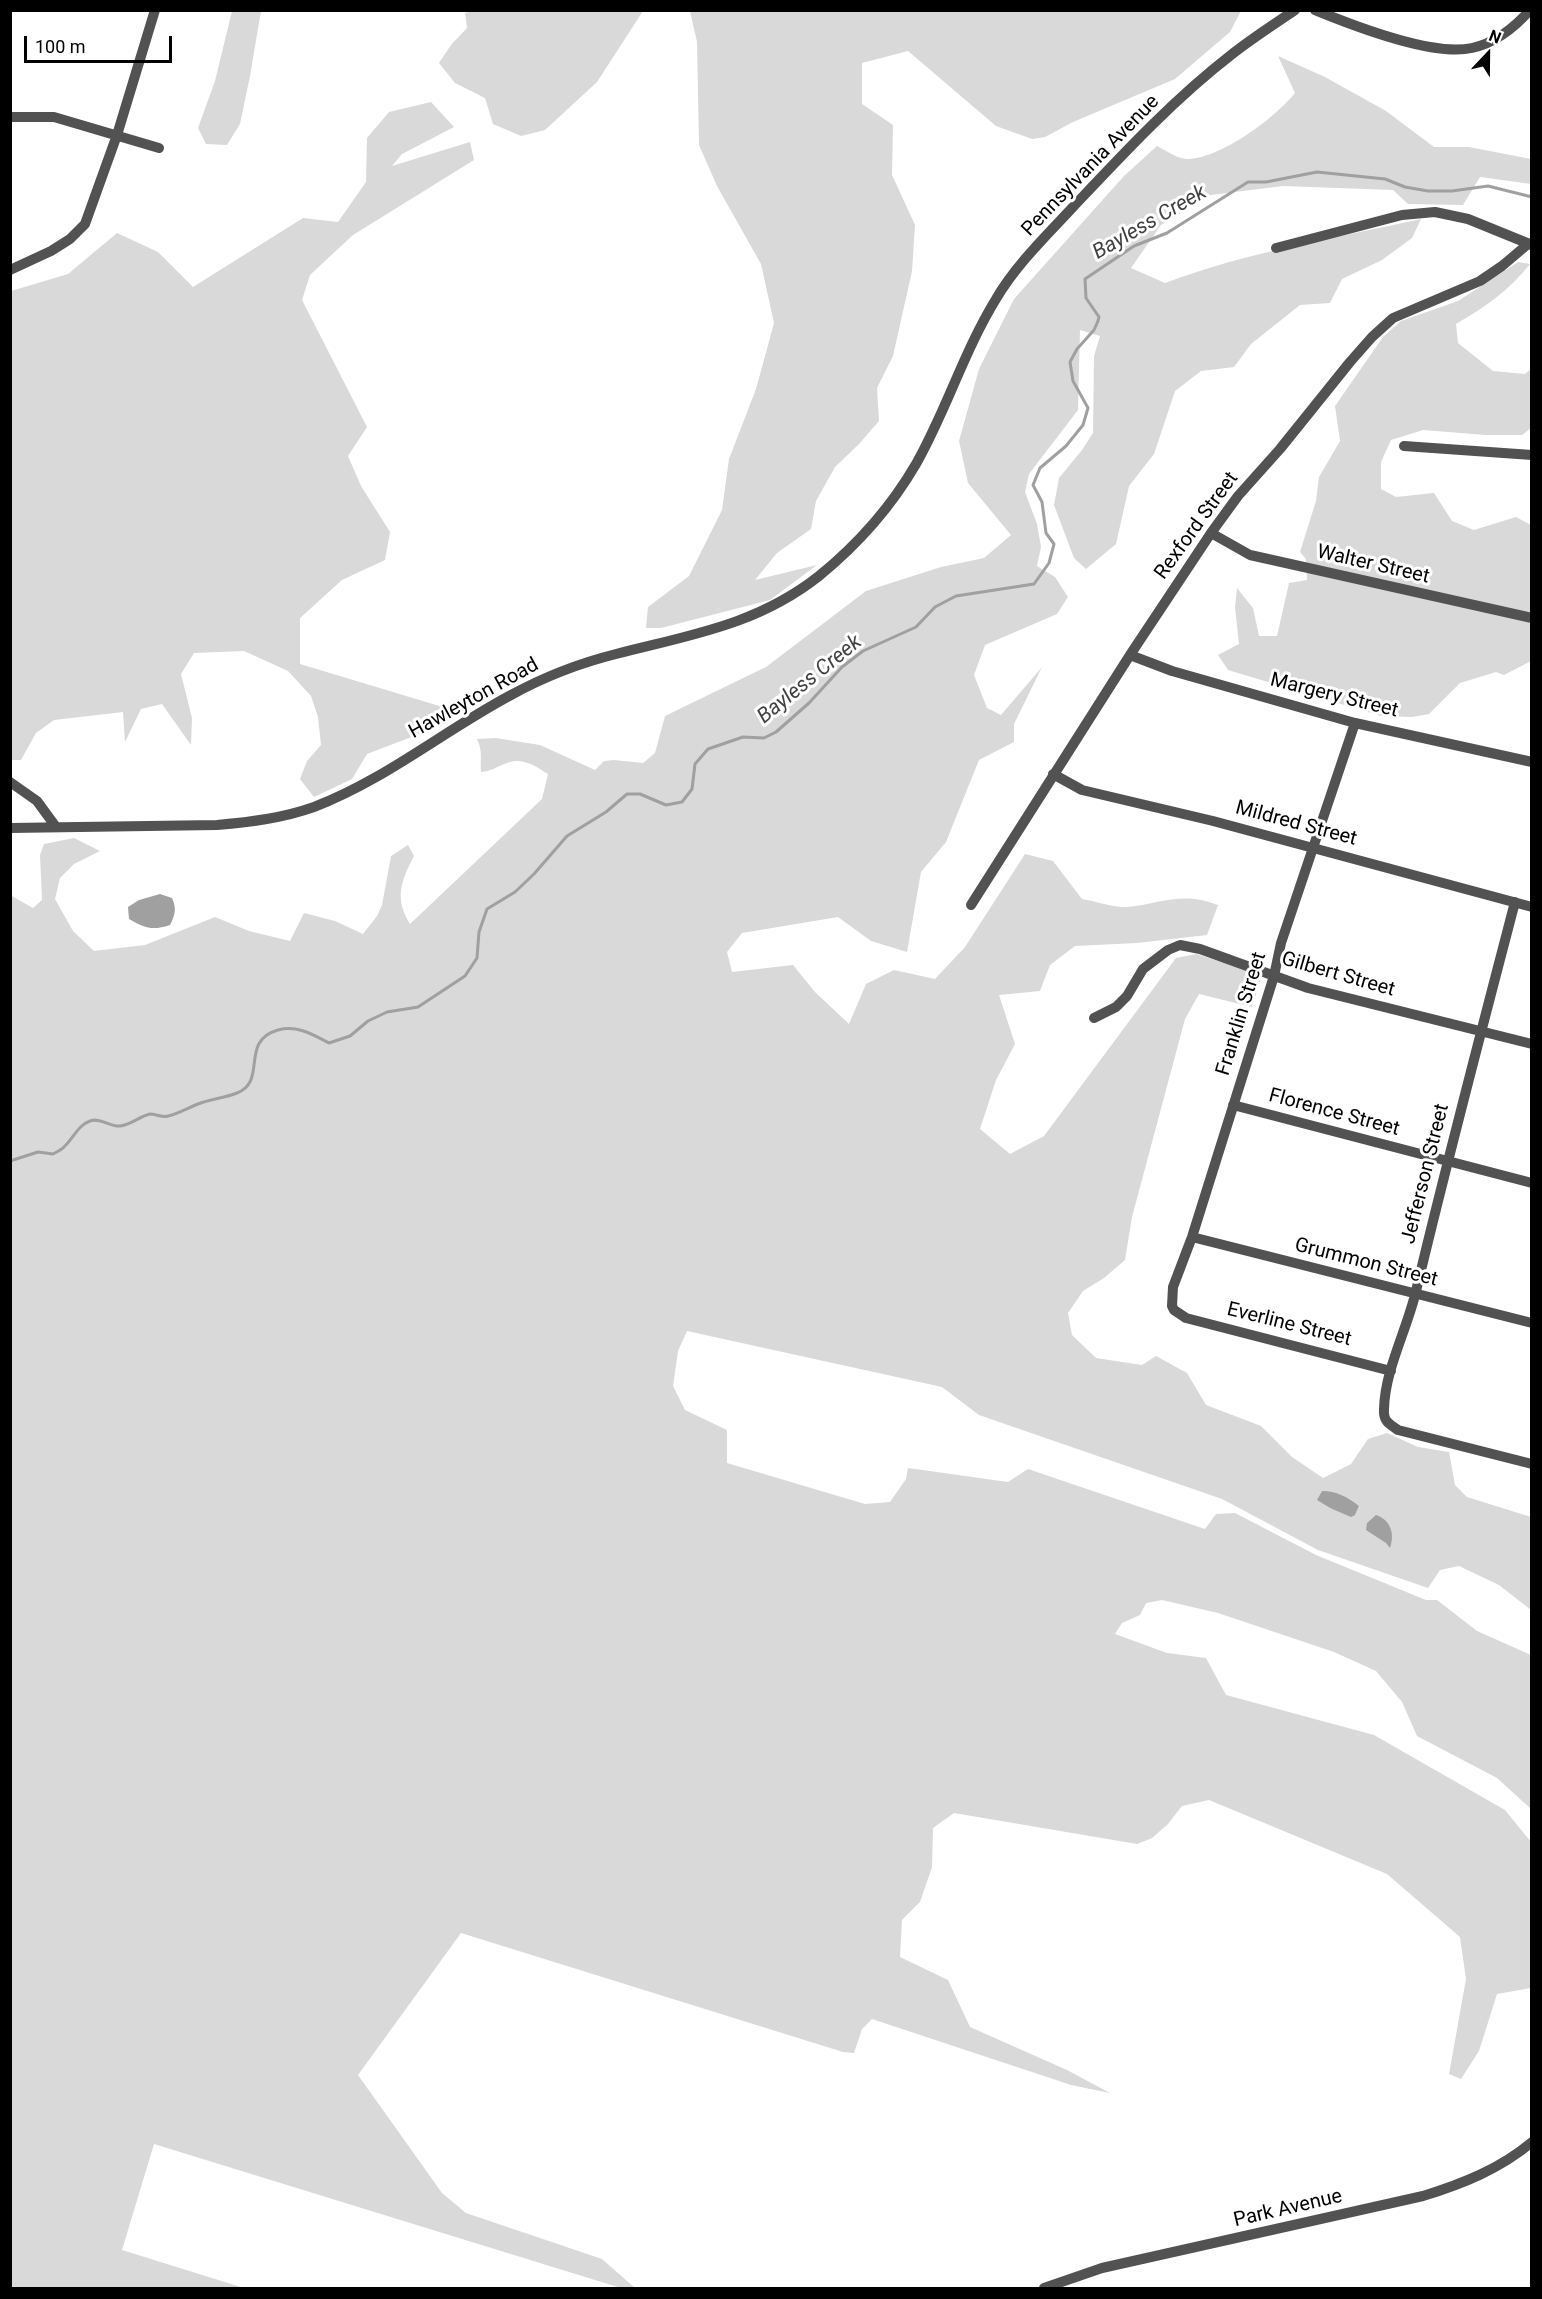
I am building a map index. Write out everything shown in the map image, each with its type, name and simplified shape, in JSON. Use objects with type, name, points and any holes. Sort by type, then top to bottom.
[{"type":"street","points":[[10,270],[51,251],[85,224],[117,135],[156,10]]},
{"type":"street","name":"Pennsylvania Avenue","points":[[955,382],[995,300],[1044,239],[1132,145],[1186,93],[1231,55],[1294,10]]},
{"type":"street","points":[[1315,10],[1380,33],[1454,51],[1474,48],[1494,40],[1530,10]]},
{"type":"street","points":[[10,117],[54,117],[159,148]]},
{"type":"street","points":[[1276,248],[1402,215],[1435,212],[1468,219],[1530,244]]},
{"type":"street","name":"Rexford Street","points":[[970,905],[1211,533],[1238,496],[1280,449],[1372,337],[1393,318],[1480,281],[1530,244]]},
{"type":"street","name":"Hawleyton Road","points":[[10,828],[218,825],[250,822],[291,814],[344,793],[476,714],[544,679],[613,654],[720,628],[765,610],[817,577],[874,522],[916,465],[955,382]]},
{"type":"street","points":[[1404,446],[1532,455]]},
{"type":"street","name":"Walter Street","points":[[1211,533],[1250,555],[1400,591],[1532,618]]},
{"type":"street","name":"Margery Street","points":[[1130,655],[1172,671],[1355,723],[1532,762]]},
{"type":"street","name":"Franklin Street","points":[[1179,1313],[1172,1306],[1173,1287],[1192,1237],[1274,976],[1281,943],[1355,723]]},
{"type":"street","name":"Mildred Street","points":[[1053,774],[1082,790],[1313,847],[1532,907]]},
{"type":"street","points":[[10,782],[37,801],[56,827]]},
{"type":"street","name":"Jefferson Street","points":[[1515,902],[1447,1161],[1416,1294],[1391,1371],[1385,1395],[1384,1418],[1387,1423],[1398,1430],[1532,1464]]},
{"type":"street","name":"Gilbert Street","points":[[1094,1018],[1116,1007],[1127,996],[1143,969],[1168,950],[1180,945],[1200,949],[1308,988],[1532,1044]]},
{"type":"street","name":"Florence Street","points":[[1233,1105],[1532,1184]]},
{"type":"street","name":"Grummon Street","points":[[1192,1237],[1532,1323]]},
{"type":"street","name":"Everline Street","points":[[1179,1313],[1186,1318],[1244,1334],[1391,1371]]},
{"type":"street","name":"Park Avenue","points":[[1044,2289],[1102,2268],[1423,2196],[1460,2184],[1486,2172],[1514,2156],[1532,2142]]},
{"type":"shaded area","points":[[479,10],[643,11],[597,82],[545,130],[521,136],[493,124],[485,98],[455,83],[439,63],[451,45],[467,28],[465,13]]},
{"type":"shaded area","points":[[232,11],[261,11],[250,76],[240,124],[227,145],[206,144],[198,128],[215,81]]},
{"type":"shaded area","points":[[690,11],[1241,11],[1230,32],[1175,79],[1073,122],[1045,137],[1032,139],[996,126],[908,51],[862,63],[862,104],[893,125],[892,175],[915,225],[912,271],[893,356],[877,388],[879,421],[835,467],[816,501],[811,529],[777,553],[755,580],[817,565],[770,600],[661,628],[646,628],[648,607],[689,576],[722,510],[729,459],[756,389],[774,323],[761,264],[717,186],[699,145],[697,42]]},
{"type":"shaded area","points":[[1278,56],[1325,77],[1386,111],[1434,147],[1469,147],[1531,159],[1531,184],[1480,177],[1463,205],[1408,204],[1393,190],[1283,186],[1211,195],[1161,225],[1131,268],[1165,283],[1259,254],[1421,219],[1412,238],[1382,260],[1342,279],[1330,303],[1300,305],[1251,344],[1234,367],[1201,371],[1175,391],[1154,454],[1129,486],[1116,544],[1086,569],[1074,558],[1054,505],[1059,478],[1093,433],[1094,356],[1100,336],[1080,330],[1078,410],[1029,474],[1025,492],[1037,524],[1041,547],[1037,566],[1055,577],[1068,597],[1057,614],[985,645],[974,675],[987,708],[1001,715],[1042,667],[1014,724],[1014,742],[979,760],[946,842],[921,872],[907,952],[871,941],[838,917],[742,933],[727,952],[732,972],[793,965],[815,992],[849,1024],[866,984],[894,970],[935,979],[965,947],[1025,854],[1053,861],[1082,899],[1122,907],[1183,898],[1218,905],[1207,935],[1137,943],[1075,946],[1050,965],[1040,991],[999,995],[1015,1044],[996,1080],[980,1129],[1010,1154],[1044,1136],[1176,958],[1196,954],[1262,975],[1252,1007],[1199,994],[1185,1019],[1132,1217],[1125,1260],[1104,1278],[1083,1291],[1068,1313],[1072,1335],[1096,1358],[1142,1365],[1156,1356],[1187,1373],[1206,1405],[1261,1426],[1292,1457],[1323,1478],[1351,1464],[1368,1439],[1387,1433],[1418,1447],[1449,1452],[1455,1485],[1467,1497],[1531,1517],[1531,1610],[1499,1585],[1459,1566],[1440,1570],[1428,1588],[1318,1550],[1222,1499],[979,1415],[942,1387],[687,1331],[678,1351],[673,1386],[685,1410],[727,1430],[727,1463],[865,1504],[890,1502],[906,1479],[908,1468],[1008,1482],[1028,1469],[1205,1529],[1216,1514],[1235,1513],[1316,1555],[1426,1600],[1437,1600],[1477,1631],[1531,1655],[1531,1809],[1497,1778],[1417,1736],[1402,1702],[1376,1671],[1334,1652],[1218,1613],[1162,1600],[1146,1603],[1140,1615],[1122,1623],[1115,1634],[1167,1653],[1206,1658],[1226,1695],[1374,1735],[1505,1810],[1531,1842],[1531,1988],[1497,1994],[1479,2051],[1461,2079],[1449,2074],[1466,1979],[1460,1937],[1387,1874],[1209,1800],[1182,1806],[1168,1824],[1152,1838],[1137,1844],[954,1813],[933,1828],[932,1867],[920,1902],[902,1920],[900,1957],[948,1980],[970,2027],[1067,2070],[1110,2093],[1071,2085],[872,2019],[862,2029],[854,2053],[843,2052],[461,1933],[358,2075],[442,2193],[466,2213],[602,2259],[635,2288],[621,2288],[154,2144],[122,2250],[244,2288],[11,2288],[10,895],[33,908],[42,900],[40,855],[44,844],[74,838],[100,851],[74,864],[60,878],[55,899],[73,931],[94,951],[145,945],[215,917],[249,931],[290,941],[304,913],[335,921],[363,934],[377,916],[382,905],[391,856],[408,845],[414,856],[403,882],[401,898],[410,924],[542,799],[548,774],[522,761],[510,762],[481,772],[481,751],[477,739],[496,738],[540,745],[595,770],[604,761],[643,763],[655,753],[665,716],[766,667],[866,591],[941,567],[984,558],[1011,535],[968,483],[959,441],[979,369],[1014,299],[1124,176],[1157,146],[1183,159],[1215,152],[1261,125],[1295,93]],"holes":[[[1322,1491],[1350,1499],[1359,1506],[1355,1515],[1330,1508],[1318,1500]]]},
{"type":"shaded area","points":[[431,102],[454,127],[402,154],[392,166],[470,142],[474,160],[353,235],[310,275],[302,300],[367,427],[348,456],[361,486],[390,532],[385,560],[342,580],[300,618],[300,664],[456,711],[422,733],[367,754],[352,779],[314,797],[300,779],[307,761],[321,745],[318,717],[311,696],[288,671],[244,651],[194,653],[181,674],[192,718],[191,745],[162,704],[141,709],[125,742],[123,712],[54,720],[36,733],[21,760],[11,760],[11,291],[68,274],[117,233],[158,252],[193,287],[303,218],[338,222],[366,182],[367,138],[389,112]]},
{"type":"shaded area","points":[[1518,262],[1530,264],[1496,298],[1456,324],[1458,343],[1493,371],[1525,374],[1531,369],[1531,428],[1522,435],[1486,435],[1423,430],[1391,440],[1381,462],[1381,489],[1396,497],[1434,493],[1452,521],[1474,530],[1516,517],[1531,525],[1531,661],[1504,675],[1496,672],[1460,683],[1429,714],[1412,717],[1381,716],[1228,670],[1218,655],[1239,644],[1235,607],[1237,588],[1253,608],[1259,636],[1277,636],[1289,583],[1307,580],[1306,559],[1300,552],[1316,501],[1319,477],[1340,441],[1335,406],[1383,337],[1401,321],[1458,301]]},
{"type":"shaded area","points":[[160,894],[172,898],[174,902],[175,912],[170,925],[149,928],[129,919],[128,907],[139,900]]},
{"type":"shaded area","points":[[1322,1491],[1337,1493],[1355,1503],[1359,1506],[1355,1515],[1351,1517],[1317,1500]]},
{"type":"shaded area","points":[[1376,1515],[1385,1520],[1391,1528],[1390,1548],[1366,1530],[1367,1523]]},
{"type":"waterway","name":"Bayless Creek","points":[[10,1161],[38,1152],[53,1154],[63,1148],[79,1129],[90,1121],[98,1120],[116,1126],[124,1125],[146,1115],[164,1117],[203,1102],[237,1093],[251,1080],[260,1043],[266,1035],[278,1030],[298,1030],[329,1043],[350,1036],[368,1021],[387,1012],[418,1007],[465,976],[477,958],[479,932],[487,909],[515,892],[567,836],[606,812],[627,794],[640,794],[666,805],[682,802],[692,789],[695,764],[708,749],[743,737],[764,738],[776,732],[809,703],[842,667],[863,651],[916,627],[935,607],[956,596],[1034,584],[1049,563],[1054,544],[1046,533],[1042,502],[1033,485],[1040,468],[1066,446],[1083,425],[1088,408],[1073,381],[1070,362],[1077,349],[1094,330],[1099,317],[1086,298],[1085,279],[1134,246],[1167,233],[1248,182],[1266,182],[1317,172],[1385,179],[1405,187],[1428,191],[1452,191],[1488,186],[1532,197]]}]
